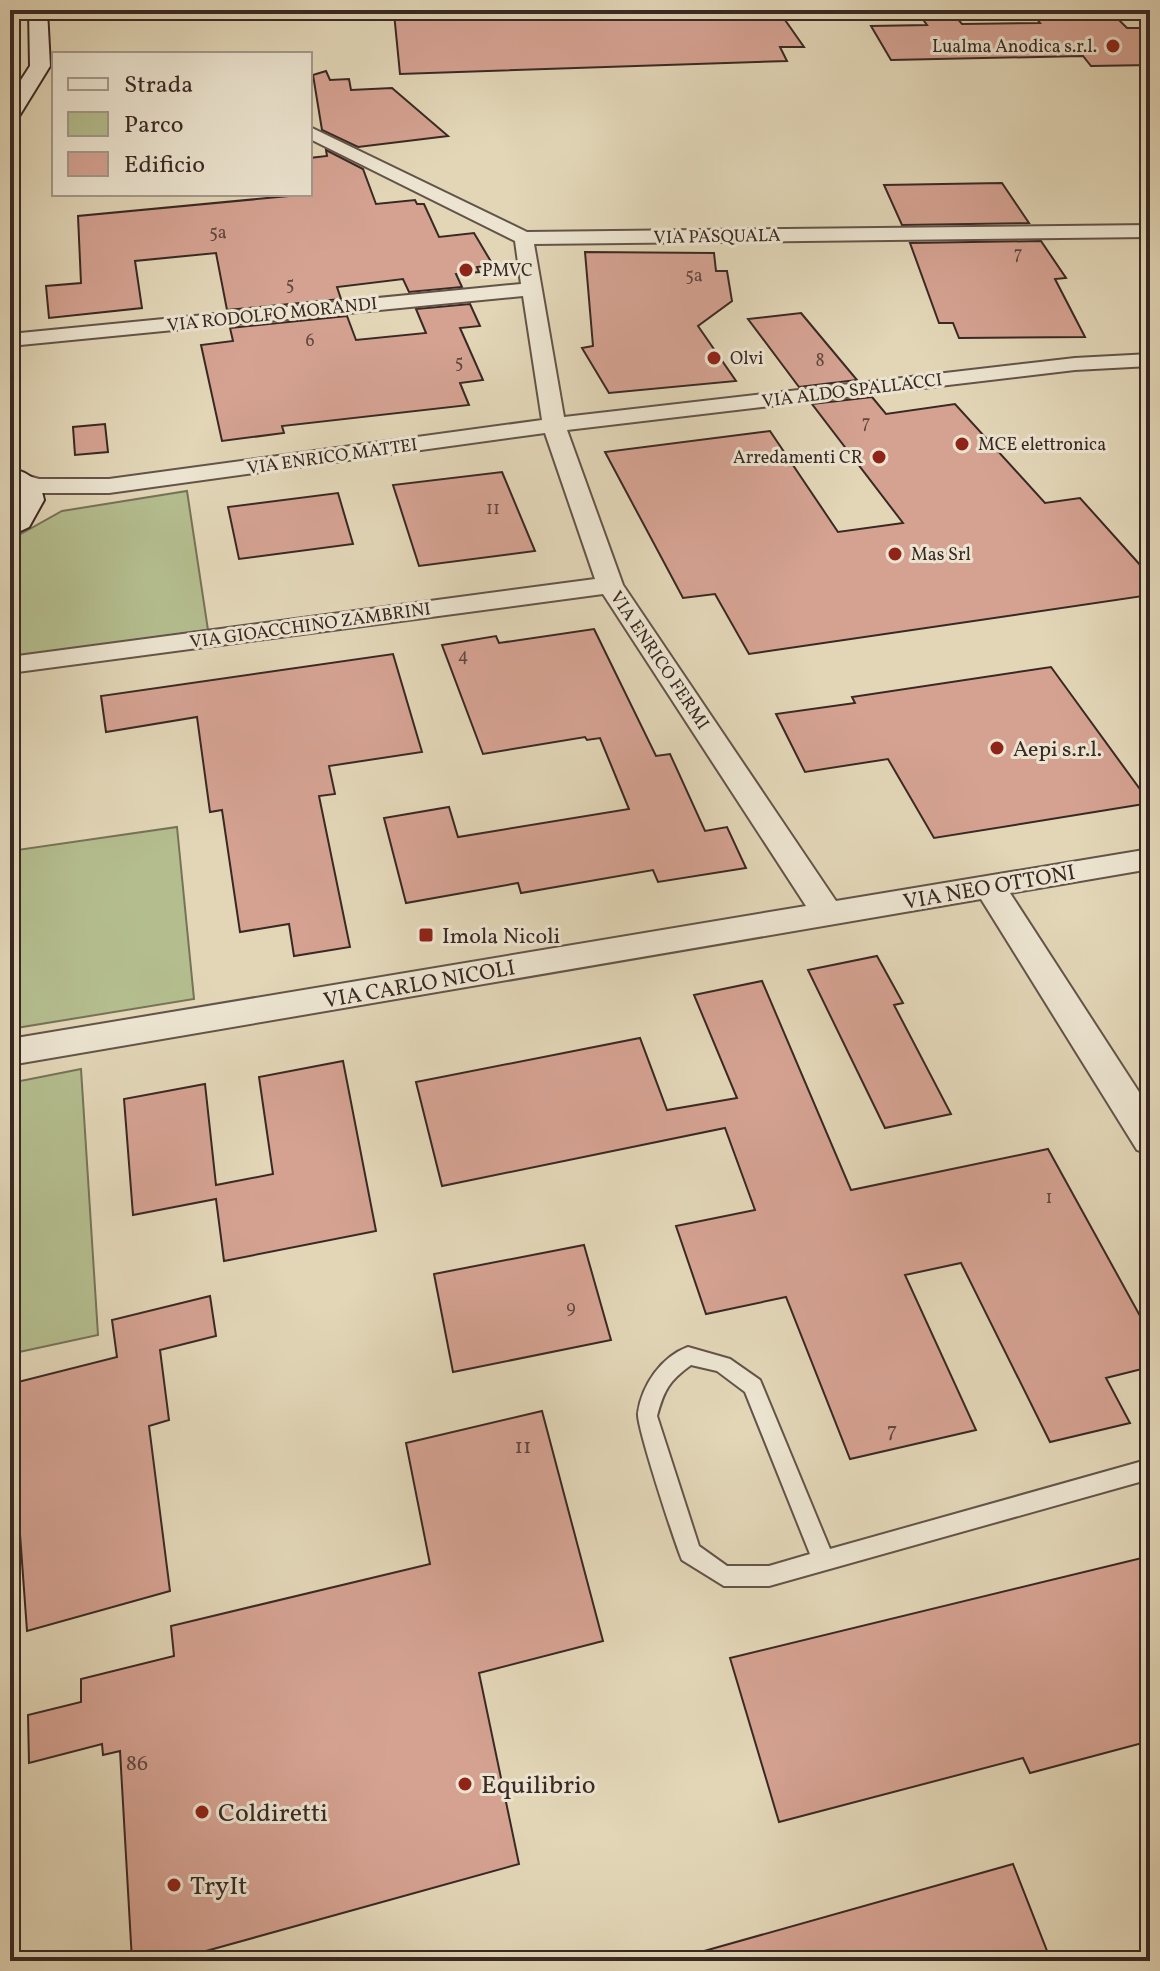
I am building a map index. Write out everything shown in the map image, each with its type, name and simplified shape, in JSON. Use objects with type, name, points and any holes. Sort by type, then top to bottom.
[{"type":"street","points":[[10,113],[38,74],[38,10]]},
{"type":"street","points":[[57,10],[57,52]]},
{"type":"street","points":[[10,139],[52,71]]},
{"type":"street","name":"VIA PASQUALA","points":[[312,133],[524,238],[1150,231]]},
{"type":"street","name":"VIA ENRICO FERMI","points":[[524,238],[554,425],[610,585],[828,914]]},
{"type":"street","name":"VIA RODOLFO MORANDI","points":[[10,340],[534,289]]},
{"type":"street","name":"VIA ALDO SPALLACCI","points":[[554,425],[1075,364],[1150,360]]},
{"type":"street","name":"VIA ENRICO MATTEI","points":[[14,478],[49,487],[109,486],[554,425]]},
{"type":"street","points":[[14,478],[27,489],[30,500],[18,519]]},
{"type":"street","name":"VIA ENRICO MATTEI","points":[[18,519],[109,486]]},
{"type":"street","name":"VIA GIOACCHINO ZAMBRINI","points":[[10,665],[610,585]]},
{"type":"street","name":"VIA NEO OTTONI","points":[[828,914],[1150,859]]},
{"type":"street","points":[[989,886],[1150,1140]]},
{"type":"street","name":"VIA CARLO NICOLI","points":[[10,1052],[828,914]]},
{"type":"lane","points":[[824,1561],[753,1386],[732,1367],[706,1359],[688,1356],[667,1371],[654,1391],[647,1416],[690,1553],[724,1576],[769,1576],[824,1561],[1150,1469]]},
{"type":"green space","points":[[187,491],[208,630],[10,657],[10,540],[62,511]]},
{"type":"green space","points":[[177,827],[194,999],[10,1029],[10,851]]},
{"type":"green space","points":[[81,1069],[98,1335],[10,1354],[10,1083]]},
{"type":"building","points":[[778,10],[804,47],[780,47],[787,61],[400,74],[394,13]]},
{"type":"building","points":[[916,10],[950,10],[962,24],[1040,23],[1030,10],[1109,10],[1127,28],[1140,28],[1150,39],[1150,65],[1091,66],[1083,56],[891,60],[871,26],[927,25]]},
{"type":"building","points":[[326,71],[330,80],[349,79],[351,90],[392,88],[448,136],[358,147],[322,130],[313,75]]},
{"type":"building","points":[[326,150],[363,169],[376,204],[415,200],[417,204],[424,204],[439,237],[474,233],[493,265],[477,267],[479,272],[456,274],[462,287],[409,292],[403,279],[337,287],[341,299],[227,310],[216,253],[135,261],[142,308],[49,318],[46,286],[81,283],[78,216],[312,196],[312,158],[327,156]]},
{"type":"building","points":[[1002,183],[1029,223],[902,225],[884,185]]},
{"type":"building","points":[[1041,241],[1066,278],[1055,279],[1085,337],[959,338],[953,323],[939,323],[910,243]]},
{"type":"building","points":[[585,252],[714,253],[716,271],[727,271],[732,301],[698,326],[736,381],[609,393],[582,348],[593,346]]},
{"type":"building","points":[[470,304],[480,326],[460,328],[483,380],[460,383],[469,405],[282,426],[284,433],[222,441],[201,345],[233,341],[230,328],[347,316],[356,340],[426,333],[416,309]]},
{"type":"building","points":[[801,313],[857,380],[799,387],[748,319]]},
{"type":"building","name":"Mas Srl","points":[[872,397],[886,414],[955,404],[1045,503],[1080,498],[1150,576],[1150,595],[749,654],[715,594],[683,598],[605,452],[770,431],[838,532],[903,523],[812,404]]},
{"type":"building","points":[[105,424],[108,452],[75,455],[73,427]]},
{"type":"building","points":[[502,472],[535,551],[419,566],[393,485]]},
{"type":"building","points":[[338,493],[353,544],[239,559],[228,507]]},
{"type":"building","points":[[594,629],[656,756],[670,754],[705,831],[727,827],[746,868],[658,882],[653,870],[521,893],[518,883],[406,903],[384,818],[449,807],[458,837],[629,809],[600,738],[587,740],[585,737],[483,754],[442,645],[496,636],[499,643]]},
{"type":"building","points":[[393,654],[422,752],[329,766],[335,794],[319,796],[350,947],[294,956],[289,924],[240,932],[222,810],[210,812],[197,717],[106,732],[101,696]]},
{"type":"building","name":"Aepi s.r.l.","points":[[1051,667],[1150,803],[934,838],[888,759],[805,772],[776,714],[855,703],[852,697]]},
{"type":"building","points":[[877,956],[903,1003],[894,1005],[951,1114],[885,1128],[808,970]]},
{"type":"building","points":[[762,981],[851,1190],[1048,1149],[1150,1334],[1150,1367],[1106,1378],[1130,1423],[1050,1442],[961,1263],[905,1275],[976,1430],[850,1459],[786,1297],[706,1314],[676,1226],[755,1210],[725,1128],[442,1186],[416,1082],[640,1038],[667,1110],[737,1098],[694,995]]},
{"type":"building","points":[[343,1061],[376,1231],[224,1261],[216,1199],[133,1215],[124,1099],[205,1084],[216,1185],[273,1174],[259,1077]]},
{"type":"building","points":[[584,1245],[611,1340],[453,1372],[434,1274]]},
{"type":"building","points":[[210,1296],[216,1336],[160,1350],[169,1420],[149,1426],[170,1591],[27,1631],[19,1520],[10,1523],[10,1457],[19,1455],[14,1383],[117,1357],[112,1320]]},
{"type":"building","points":[[542,1411],[603,1641],[479,1673],[519,1864],[170,1961],[132,1961],[120,1751],[103,1755],[102,1744],[29,1763],[28,1715],[81,1702],[81,1679],[174,1656],[171,1626],[430,1564],[406,1443]]},
{"type":"building","points":[[1150,1556],[1150,1741],[1030,1773],[1023,1758],[779,1822],[730,1658]]},
{"type":"building","points":[[1013,1864],[1051,1961],[698,1961],[697,1953]]},
{"type":"place","name":"Lualma Anodica s.r.l.","points":[[1113,46]]},
{"type":"place","name":"PMVC","points":[[466,270]]},
{"type":"place","name":"Olvi","points":[[714,358]]},
{"type":"place","name":"MCE elettronica","points":[[962,444]]},
{"type":"place","name":"Arredamenti CR","points":[[879,457]]},
{"type":"place","name":"Mas Srl","points":[[895,554]]},
{"type":"place","name":"Aepi s.r.l.","points":[[997,748]]},
{"type":"place","name":"Imola Nicoli","points":[[426,935]]},
{"type":"place","name":"Equilibrio","points":[[465,1784]]},
{"type":"place","name":"Coldiretti","points":[[202,1812]]},
{"type":"place","name":"TryIt","points":[[174,1885]]}]
